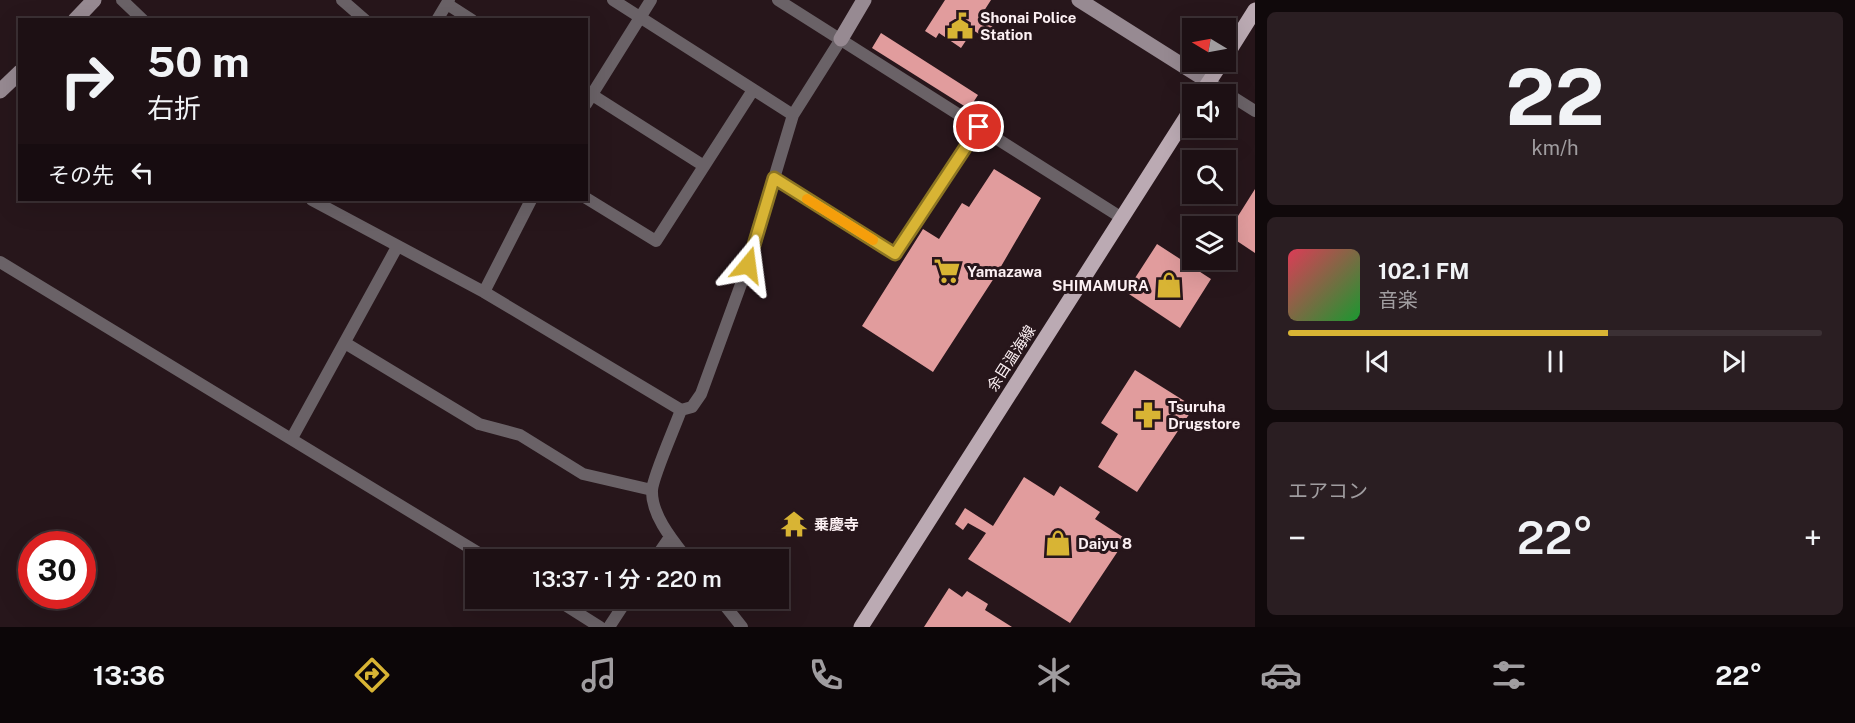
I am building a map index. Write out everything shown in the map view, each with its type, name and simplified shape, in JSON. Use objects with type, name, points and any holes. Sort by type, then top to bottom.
[{"type":"main road","points":[[1236,40],[1255,10]]},
{"type":"main road","name":"余目温海線","points":[[861,627],[1182,124]]},
{"type":"street","points":[[77,18],[94,0]]},
{"type":"street","points":[[122,0],[141,18]]},
{"type":"street","points":[[342,0],[361,18]]},
{"type":"street","points":[[613,0],[793,116]]},
{"type":"street","points":[[651,0],[588,97],[704,166]]},
{"type":"street","points":[[778,0],[1122,218]]},
{"type":"street","points":[[314,201],[484,291],[681,410],[692,407],[701,394],[748,265],[793,116],[864,0]]},
{"type":"street","points":[[1078,0],[1199,84]]},
{"type":"street","points":[[438,18],[448,2],[469,18]]},
{"type":"street","points":[[0,91],[18,74]]},
{"type":"street","points":[[588,199],[656,241],[753,90]]},
{"type":"street","points":[[1236,102],[1255,111]]},
{"type":"street","points":[[774,178],[895,254],[979,127]]},
{"type":"street","points":[[484,291],[530,201]]},
{"type":"street","points":[[292,438],[397,247]]},
{"type":"street","points":[[0,262],[472,549]]},
{"type":"street","points":[[345,343],[479,424],[520,435],[583,474],[652,490]]},
{"type":"street","points":[[679,549],[670,537],[658,511],[652,490],[681,410]]},
{"type":"street","points":[[662,549],[670,537]]},
{"type":"street","points":[[571,609],[600,627]]},
{"type":"street","points":[[609,627],[621,609]]},
{"type":"street","points":[[728,609],[742,627]]},
{"type":"building","name":"Shonai Police Station","points":[[945,0],[991,0],[982,14],[995,22],[985,38],[973,30],[961,48],[939,33],[936,38],[925,31]]},
{"type":"building","points":[[881,33],[978,95],[969,109],[872,48]]},
{"type":"building","name":"Yamazawa","points":[[994,169],[1041,198],[996,275],[933,372],[862,326],[923,229],[939,239],[962,203],[969,207]]},
{"type":"building","points":[[1255,189],[1255,253],[1237,241],[1236,243],[1236,219]]},
{"type":"building","name":"SHIMAMURA","points":[[1157,244],[1182,260],[1182,270],[1197,270],[1211,279],[1180,328],[1126,292]]},
{"type":"building","name":"Tsuruha Drugstore","points":[[1135,370],[1194,407],[1137,492],[1098,467],[1118,434],[1101,423]]},
{"type":"building","name":"Daiyu 8","points":[[1024,477],[1054,496],[1060,486],[1100,512],[1095,519],[1126,539],[1070,623],[968,559],[986,533],[968,523],[963,530],[955,524],[965,508],[993,526]]},
{"type":"building","points":[[949,588],[962,597],[967,591],[988,604],[985,610],[1012,627],[924,627]]},
{"type":"slow traffic","points":[[807,199],[873,240]]},
{"type":"place","name":"Shonai Police Station","points":[[960,26]]},
{"type":"place","name":"Yamazawa","points":[[947,271]]},
{"type":"place","name":"SHIMAMURA","points":[[1169,285]]},
{"type":"place","name":"Tsuruha Drugstore","points":[[1148,415]]},
{"type":"place","name":"乗慶寺","points":[[794,524]]},
{"type":"place","name":"Daiyu 8","points":[[1058,543]]},
{"type":"route","points":[[748,265],[774,178],[895,254],[979,127]]}]
